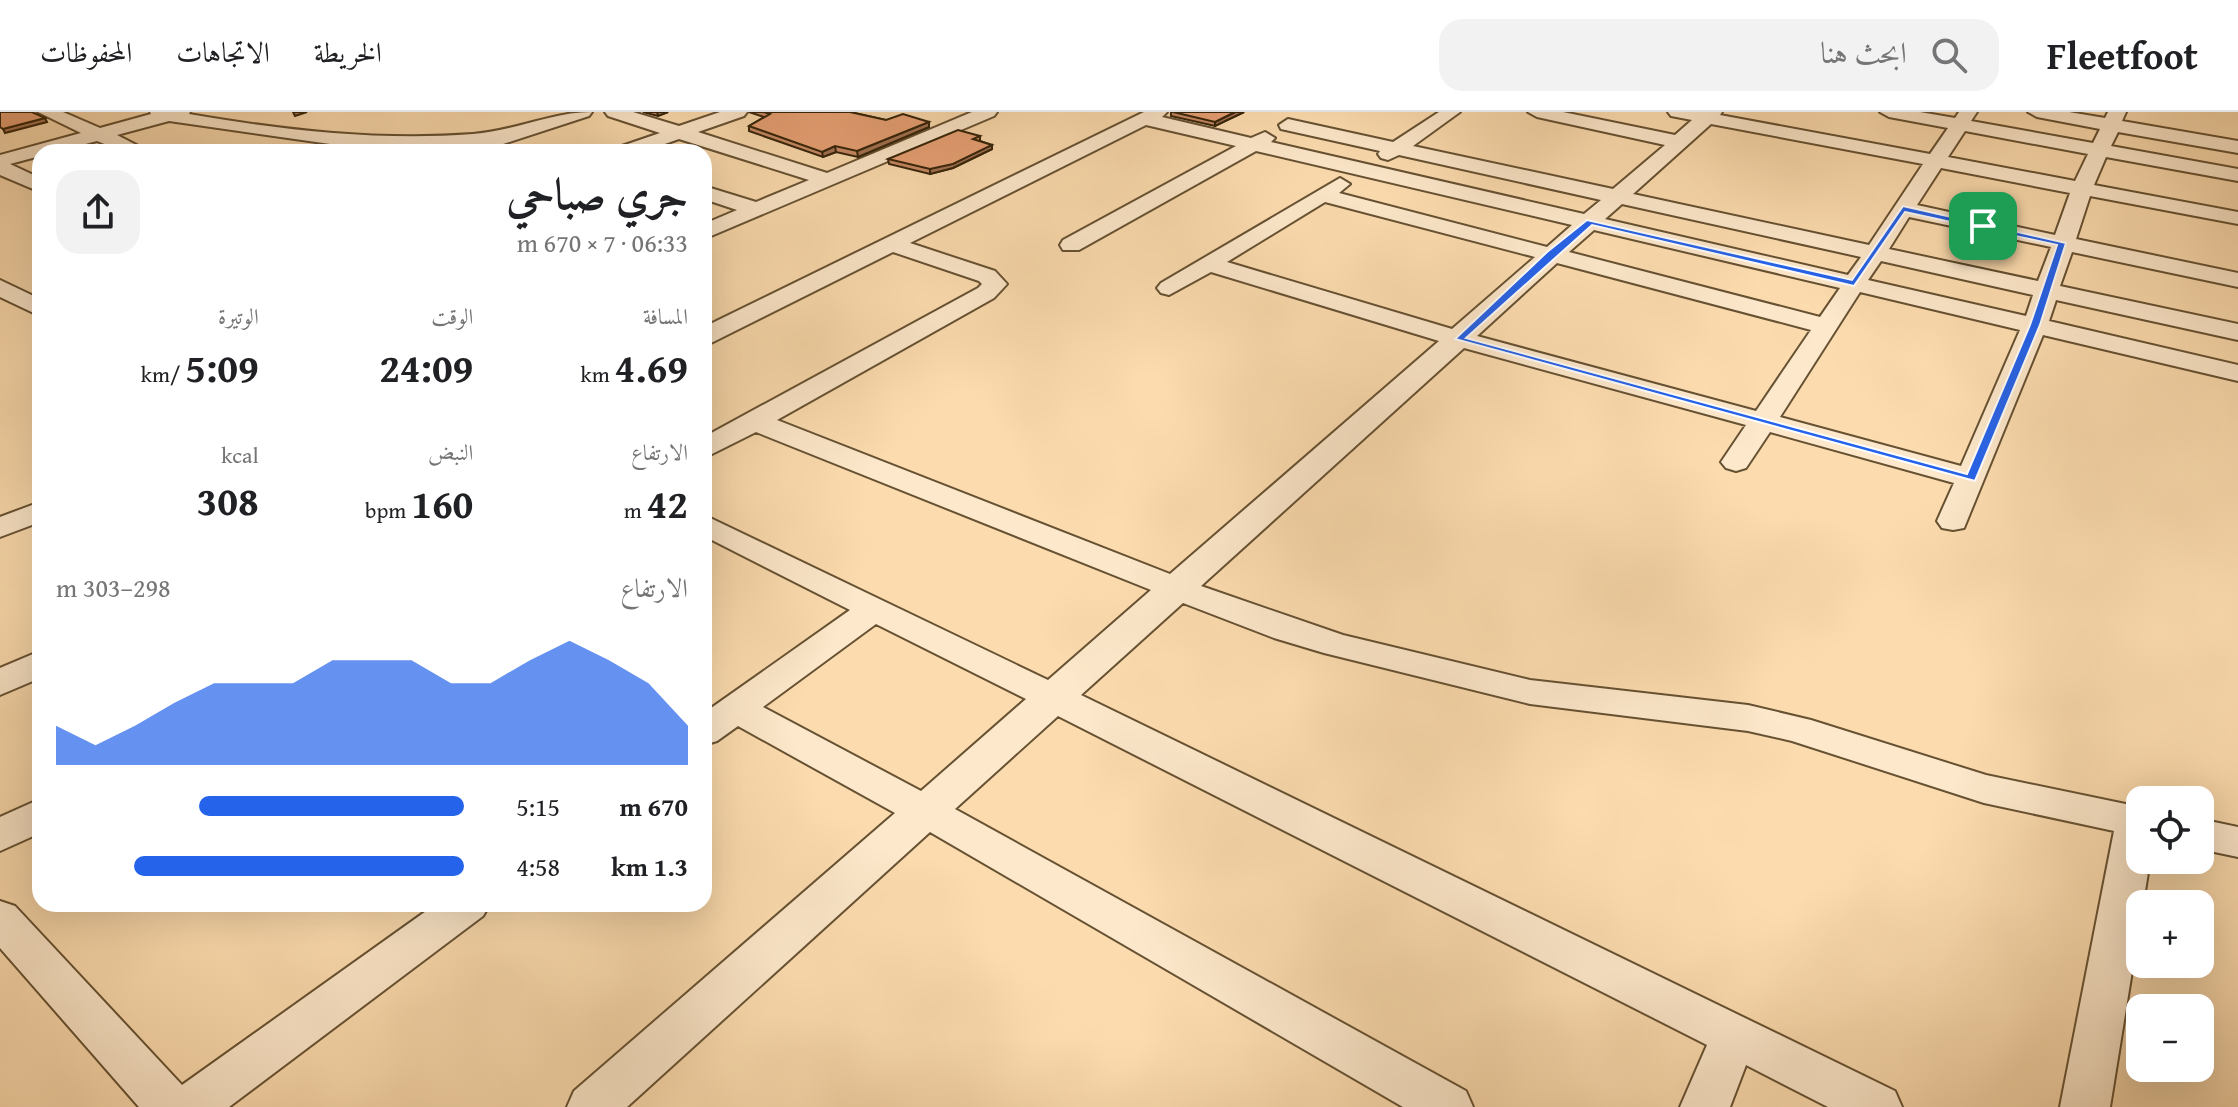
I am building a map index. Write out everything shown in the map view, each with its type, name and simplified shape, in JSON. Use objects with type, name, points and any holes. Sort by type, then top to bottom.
[{"type":"street","points":[[47,112],[122,144]]},
{"type":"street","points":[[485,144],[583,112]]},
{"type":"street","points":[[614,112],[829,180]]},
{"type":"street","points":[[647,144],[738,112]]},
{"type":"street","points":[[712,229],[988,112]]},
{"type":"street","points":[[1071,245],[1253,133],[1285,126],[1310,112]]},
{"type":"street","points":[[1169,288],[1451,112]]},
{"type":"street","points":[[1537,112],[1694,121],[2238,218]]},
{"type":"street","points":[[1889,112],[1964,118],[2102,150],[2238,175]]},
{"type":"street","points":[[2037,112],[2115,116],[2238,132]]},
{"type":"street","points":[[62,144],[170,113],[255,131],[409,144],[506,137]]},
{"type":"street","points":[[712,333],[1152,115],[1253,133],[1364,169],[2035,325],[2238,366]]},
{"type":"street","points":[[2115,116],[2238,147]]},
{"type":"street","points":[[1953,521],[2035,325],[2082,189],[2115,116]]},
{"type":"street","points":[[1736,462],[1964,118]]},
{"type":"street","points":[[592,1107],[1460,339],[1550,254],[1619,196],[1694,121]]},
{"type":"street","points":[[1285,126],[2238,332]]},
{"type":"street","points":[[0,161],[32,152]]},
{"type":"street","points":[[0,167],[32,182]]},
{"type":"street","points":[[712,195],[758,210]]},
{"type":"street","points":[[1322,195],[1826,326]]},
{"type":"street","points":[[1903,209],[2238,280]]},
{"type":"street","points":[[712,445],[986,293],[995,284],[987,276],[890,244]]},
{"type":"street","points":[[1208,264],[1460,339],[1971,478]]},
{"type":"street","points":[[755,421],[1286,630],[1466,678],[1561,697],[1760,720],[1863,748],[1984,789],[2126,819]]},
{"type":"street","points":[[0,528],[32,514]]},
{"type":"street","points":[[712,528],[1050,699],[1877,1107]]},
{"type":"street","points":[[720,720],[873,610]]},
{"type":"street","points":[[0,683],[32,667]]},
{"type":"street","points":[[720,720],[925,811],[1448,1107]]},
{"type":"street","points":[[0,836],[32,818]]},
{"type":"street","points":[[2214,837],[2238,842]]},
{"type":"street","points":[[2085,1107],[2128,874]]},
{"type":"street","points":[[190,1107],[457,912]]},
{"type":"street","points":[[0,918],[170,1107]]},
{"type":"street","points":[[1705,1107],[1734,1037]]},
{"type":"building","points":[[0,112],[32,112],[45,118],[3,129],[0,127]]},
{"type":"building","points":[[764,112],[850,112],[886,120],[903,114],[929,122],[857,151],[835,146],[822,152],[749,126],[770,114]]},
{"type":"building","points":[[1173,112],[1235,112],[1215,122]]},
{"type":"building","points":[[958,130],[980,136],[973,139],[992,145],[953,164],[930,169],[888,159]]},
{"type":"route","points":[[1903,209],[1983,226],[2062,243],[2035,325],[1971,478],[1460,339],[1550,254],[1590,222],[1854,283],[1903,209]]}]
